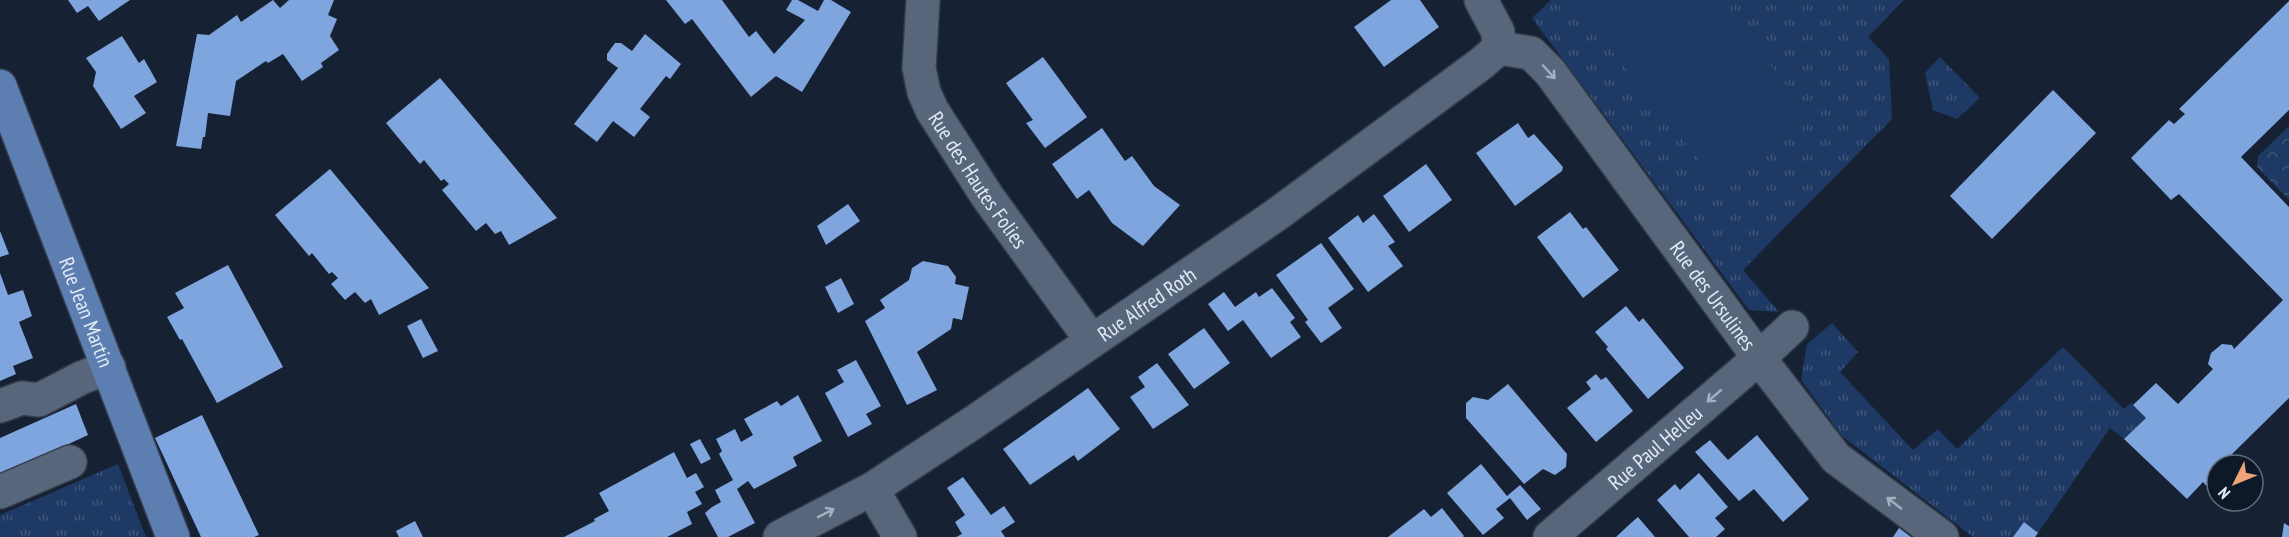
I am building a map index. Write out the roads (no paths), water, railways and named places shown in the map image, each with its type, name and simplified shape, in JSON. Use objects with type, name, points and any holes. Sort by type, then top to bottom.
[{"type":"main road","name":"Rue Jean Martin","points":[[0,86],[173,537]]},
{"type":"street","name":"Rue des Hautes Folies","points":[[923,0],[919,68],[924,92],[932,110],[987,196],[1092,341]]},
{"type":"street","points":[[1481,0],[1498,32],[1499,48]]},
{"type":"street","name":"Rue Alfred Roth","points":[[780,537],[872,489],[974,422],[1276,215],[1473,70],[1499,48]]},
{"type":"street","name":"Rue des Ursulines","points":[[1499,48],[1531,53],[1550,72],[1759,358],[1836,458],[1942,537]]},
{"type":"street","name":"Rue Paul Helleu","points":[[1550,537],[1792,327]]},
{"type":"street","points":[[0,406],[22,398],[39,400],[81,378],[109,367]]},
{"type":"street","points":[[0,492],[70,462]]},
{"type":"street","points":[[872,489],[900,537]]}]
